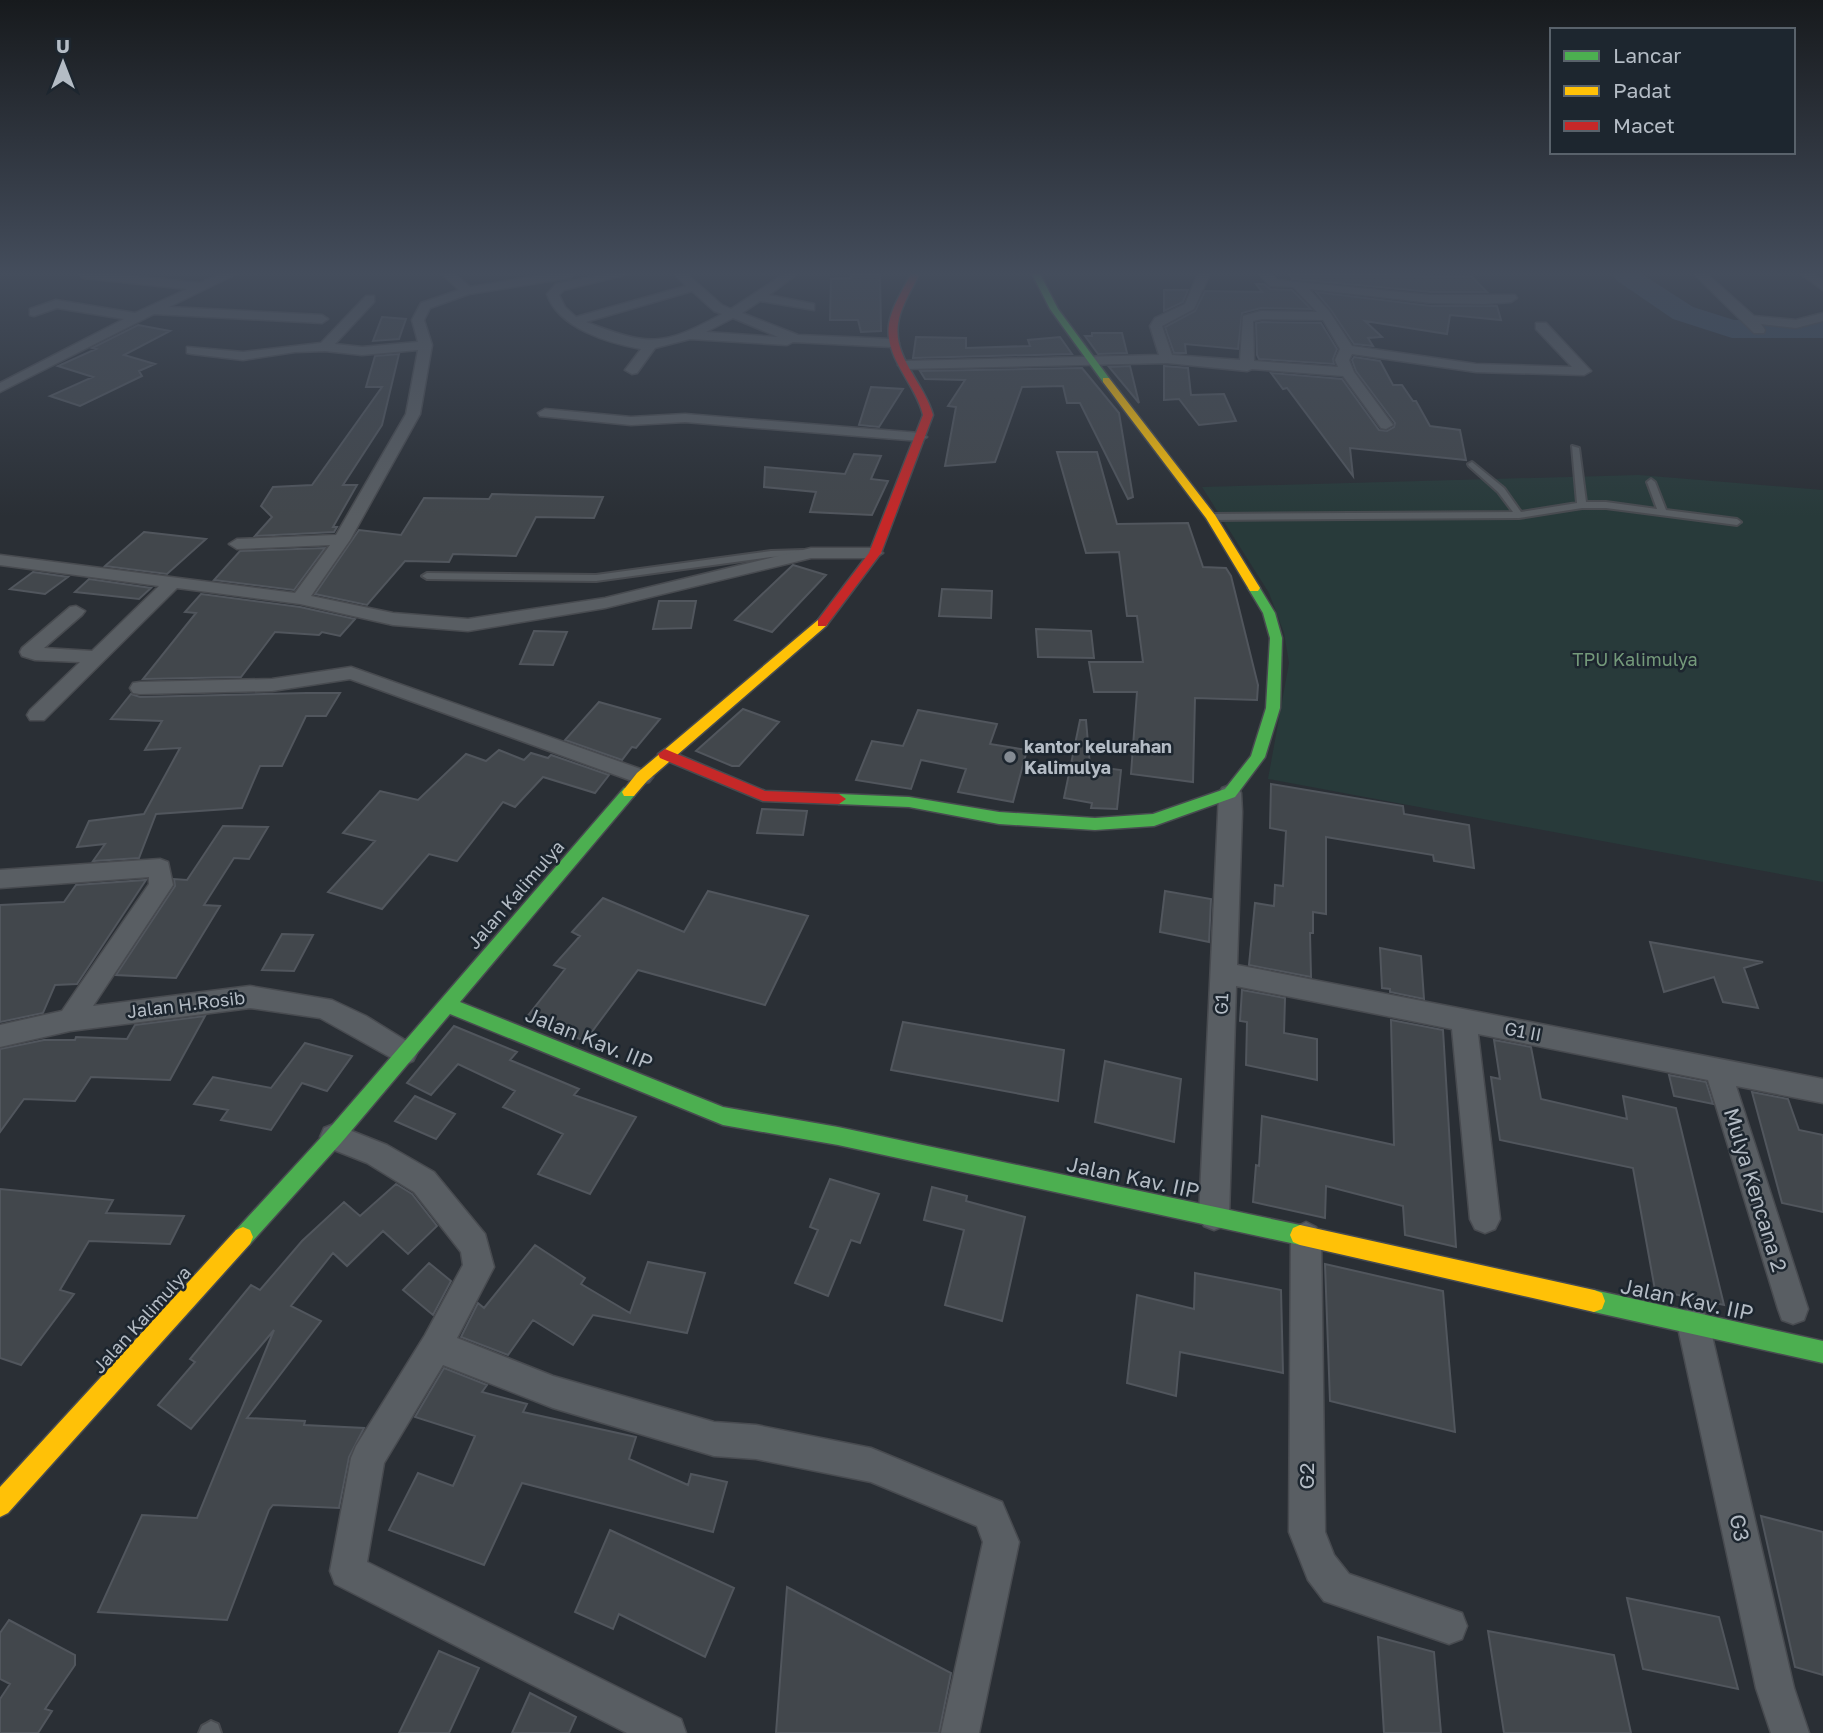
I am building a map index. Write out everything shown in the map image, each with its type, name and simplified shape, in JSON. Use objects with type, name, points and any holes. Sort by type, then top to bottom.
[{"type":"street","points":[[0,388],[64,355]]},
{"type":"street","points":[[300,599],[342,540],[414,414],[423,355]]},
{"type":"street","points":[[632,370],[643,355]]},
{"type":"street","name":"Jalan Kalimulya","points":[[0,1505],[334,1137],[642,777],[665,754],[822,623],[875,553],[928,415],[926,400],[899,355]]},
{"type":"street","points":[[665,754],[763,796],[909,802],[1013,819],[1095,824],[1154,820],[1230,793],[1258,757],[1273,708],[1276,638],[1269,613],[1211,517],[1085,355]]},
{"type":"street","points":[[1166,355],[1167,359]]},
{"type":"street","points":[[1247,355],[1247,367]]},
{"type":"street","points":[[1344,355],[1342,360],[1347,372],[1386,425]]},
{"type":"street","points":[[1387,355],[1476,368],[1584,371],[1569,355]]},
{"type":"street","points":[[905,365],[1167,359],[1247,367],[1347,372]]},
{"type":"street","points":[[545,413],[631,421],[685,418],[920,437]]},
{"type":"street","points":[[237,544],[342,540]]},
{"type":"street","points":[[0,560],[300,599],[393,619],[468,625],[640,595],[811,553],[875,553]]},
{"type":"street","points":[[37,715],[173,582]]},
{"type":"street","points":[[76,611],[29,652],[96,657]]},
{"type":"street","points":[[140,688],[269,687],[313,682],[351,673],[642,777]]},
{"type":"street","name":"G1","points":[[1214,1216],[1230,793]]},
{"type":"street","points":[[0,879],[160,867],[161,885],[70,1020]]},
{"type":"street","name":"G1 II","points":[[1224,973],[1823,1091]]},
{"type":"street","name":"Jalan H.Rosib","points":[[0,1036],[70,1020],[250,997],[323,1008],[357,1024],[404,1053]]},
{"type":"street","name":"Jalan Kav. IIP","points":[[447,1004],[723,1116],[838,1136],[1214,1216],[1823,1352]]},
{"type":"street","points":[[1464,1020],[1485,1219]]},
{"type":"street","name":"Mulya Kencana 2","points":[[1718,1070],[1793,1309]]},
{"type":"street","points":[[334,1137],[377,1154],[424,1182],[474,1244],[479,1267],[436,1346],[368,1458],[348,1572],[667,1733]]},
{"type":"street","name":"G2","points":[[1306,1237],[1307,1532],[1321,1567],[1336,1587],[1448,1626]]},
{"type":"street","name":"G3","points":[[1693,1323],[1776,1688],[1790,1733]]},
{"type":"street","points":[[436,1346],[553,1392],[714,1439],[756,1442],[871,1465],[990,1514],[1001,1542],[960,1733]]},
{"type":"lane","points":[[1575,448],[1582,505]]},
{"type":"lane","points":[[1472,464],[1501,490],[1519,515]]},
{"type":"lane","points":[[1651,482],[1663,513]]},
{"type":"lane","points":[[1211,517],[1519,515],[1582,505],[1630,507],[1737,522]]},
{"type":"lane","points":[[427,576],[596,578],[771,554],[811,553]]},
{"type":"green space","name":"TPU Kalimulya","points":[[1639,475],[1823,490],[1823,882],[1268,779],[1289,663],[1284,633],[1269,593],[1202,487]]},
{"type":"building","points":[[83,355],[124,355],[155,364],[139,371],[142,376],[80,406],[50,396],[93,377],[58,366]]},
{"type":"building","points":[[399,355],[382,425],[343,485],[357,485],[333,527],[337,527],[334,532],[255,536],[272,517],[261,506],[273,487],[312,485],[382,387],[366,387],[375,356]]},
{"type":"building","points":[[913,355],[1037,355],[913,358]]},
{"type":"building","points":[[1257,355],[1335,355],[1334,364],[1259,359]]},
{"type":"building","points":[[1354,357],[1380,361],[1393,385],[1402,385],[1413,401],[1416,401],[1430,426],[1460,430],[1466,460],[1350,448],[1353,476],[1287,388],[1283,389],[1271,373],[1342,379],[1379,430],[1387,431],[1394,427],[1395,423],[1356,371],[1352,360]]},
{"type":"building","points":[[1130,366],[1139,403],[1109,367]]},
{"type":"building","points":[[1164,366],[1188,368],[1191,395],[1224,394],[1236,421],[1199,425],[1179,399],[1164,400]]},
{"type":"building","points":[[1082,368],[1119,413],[1133,497],[1128,499],[1080,403],[1067,403],[1063,386],[1022,387],[995,462],[945,466],[956,407],[948,406],[965,380],[925,379],[920,371]]},
{"type":"building","points":[[871,387],[903,389],[879,427],[859,425]]},
{"type":"building","points":[[1057,452],[1097,452],[1117,524],[1188,523],[1203,567],[1226,568],[1231,576],[1258,685],[1257,700],[1195,698],[1193,782],[1131,774],[1137,692],[1094,692],[1089,662],[1143,662],[1137,616],[1127,616],[1119,552],[1086,553]]},
{"type":"building","points":[[854,454],[881,456],[871,479],[888,481],[872,515],[810,512],[816,492],[764,487],[765,467],[845,474]]},
{"type":"building","points":[[492,494],[603,497],[594,518],[536,517],[516,556],[453,554],[449,562],[405,561],[367,605],[315,594],[359,530],[401,535],[424,498],[489,499]]},
{"type":"building","points":[[144,532],[206,539],[167,574],[105,566]]},
{"type":"building","points":[[325,548],[294,590],[214,580],[240,551]]},
{"type":"building","points":[[793,565],[826,575],[772,632],[735,620]]},
{"type":"building","points":[[33,572],[68,577],[45,594],[10,589]]},
{"type":"building","points":[[89,579],[151,588],[139,599],[75,592]]},
{"type":"building","points":[[942,589],[992,591],[991,618],[939,616]]},
{"type":"building","points":[[201,594],[300,607],[355,619],[340,636],[322,632],[319,635],[275,632],[241,677],[143,679],[196,613],[185,612]]},
{"type":"building","points":[[659,601],[696,601],[691,628],[653,629]]},
{"type":"building","points":[[1036,629],[1091,631],[1094,658],[1038,657]]},
{"type":"building","points":[[534,631],[567,632],[553,665],[520,664]]},
{"type":"building","points":[[340,693],[326,716],[306,716],[282,766],[260,766],[242,808],[156,814],[139,858],[93,861],[105,844],[77,847],[89,821],[144,814],[180,748],[145,750],[162,721],[111,719],[131,694],[140,697]]},
{"type":"building","points":[[599,702],[660,719],[636,748],[632,747],[622,760],[565,740]]},
{"type":"building","points":[[743,709],[779,722],[739,766],[732,766],[696,751]]},
{"type":"building","points":[[918,710],[997,724],[990,744],[1027,750],[1013,802],[958,792],[966,769],[921,760],[911,789],[856,780],[872,741],[903,746]]},
{"type":"building","points":[[1080,720],[1086,720],[1090,766],[1121,770],[1117,809],[1091,808],[1092,803],[1064,798]]},
{"type":"building","points":[[499,750],[524,760],[531,753],[548,758],[551,755],[609,775],[595,793],[543,777],[515,807],[503,802],[457,861],[429,854],[382,909],[328,892],[375,841],[343,833],[380,791],[418,800],[466,754],[486,761]]},
{"type":"building","points":[[1271,784],[1403,806],[1404,814],[1469,825],[1474,868],[1434,861],[1433,855],[1326,837],[1326,914],[1313,912],[1313,933],[1310,933],[1311,977],[1249,965],[1255,903],[1274,906],[1275,885],[1283,886],[1286,831],[1270,828]]},
{"type":"building","points":[[762,809],[807,811],[803,835],[757,833]]},
{"type":"building","points":[[223,826],[268,827],[249,859],[234,858],[204,905],[220,906],[176,978],[116,975],[175,886],[174,879],[187,880]]},
{"type":"building","points":[[146,880],[77,984],[55,985],[43,1013],[0,1022],[0,905],[64,902],[76,885]]},
{"type":"building","points":[[708,891],[808,916],[765,1005],[638,970],[585,1041],[526,1018],[565,969],[554,965],[580,936],[572,932],[603,898],[684,932]]},
{"type":"building","points":[[1165,891],[1211,899],[1209,942],[1160,932]]},
{"type":"building","points":[[282,934],[313,935],[294,971],[262,970]]},
{"type":"building","points":[[1650,942],[1763,962],[1744,968],[1758,1008],[1723,1002],[1714,977],[1664,992]]},
{"type":"building","points":[[1380,948],[1421,956],[1424,999],[1382,988]]},
{"type":"building","points":[[1242,990],[1285,998],[1284,1033],[1317,1039],[1317,1080],[1246,1065],[1247,1022],[1240,1021]]},
{"type":"building","points":[[205,1016],[170,1080],[91,1077],[75,1101],[24,1099],[0,1132],[0,1049],[44,1040],[75,1040],[76,1037],[127,1039],[135,1025]]},
{"type":"building","points":[[1391,1020],[1443,1030],[1456,1247],[1405,1235],[1403,1206],[1326,1186],[1325,1218],[1253,1202],[1256,1165],[1259,1166],[1262,1116],[1394,1145]]},
{"type":"building","points":[[903,1022],[1064,1050],[1058,1101],[891,1070]]},
{"type":"building","points":[[454,1026],[517,1052],[510,1060],[579,1089],[574,1095],[636,1117],[590,1194],[538,1174],[563,1134],[503,1107],[515,1091],[458,1064],[431,1095],[407,1083]]},
{"type":"building","points":[[1494,1040],[1531,1047],[1541,1099],[1627,1119],[1623,1096],[1676,1108],[1724,1305],[1655,1290],[1633,1168],[1500,1140],[1491,1077],[1500,1079]]},
{"type":"building","points":[[305,1043],[352,1056],[327,1091],[302,1083],[271,1130],[221,1120],[228,1110],[194,1104],[213,1077],[271,1088]]},
{"type":"building","points":[[1105,1061],[1181,1079],[1174,1142],[1095,1122]]},
{"type":"building","points":[[1669,1075],[1706,1082],[1713,1104],[1674,1096]]},
{"type":"building","points":[[1752,1092],[1788,1099],[1799,1130],[1823,1135],[1823,1212],[1782,1203]]},
{"type":"building","points":[[415,1096],[455,1114],[436,1139],[395,1121]]},
{"type":"building","points":[[830,1179],[879,1194],[860,1243],[851,1240],[828,1296],[795,1283],[818,1230],[810,1227]]},
{"type":"building","points":[[396,1184],[412,1194],[437,1226],[408,1254],[383,1231],[347,1266],[333,1253],[291,1306],[321,1321],[247,1418],[305,1421],[304,1425],[364,1428],[349,1457],[339,1508],[273,1505],[227,1620],[98,1612],[142,1515],[197,1518],[274,1330],[191,1429],[158,1405],[195,1362],[190,1359],[251,1285],[260,1290],[302,1241],[344,1202],[360,1216]]},
{"type":"building","points":[[932,1187],[967,1196],[966,1201],[1025,1217],[1002,1321],[945,1305],[964,1230],[924,1220]]},
{"type":"building","points":[[0,1189],[113,1200],[106,1213],[184,1216],[170,1244],[89,1241],[60,1290],[74,1294],[21,1365],[0,1358]]},
{"type":"building","points":[[535,1245],[585,1278],[581,1284],[630,1313],[648,1262],[705,1273],[687,1333],[593,1315],[573,1345],[533,1320],[508,1355],[461,1337],[478,1303],[484,1308]]},
{"type":"building","points":[[429,1263],[451,1281],[433,1315],[403,1290]]},
{"type":"building","points":[[1325,1264],[1443,1291],[1455,1432],[1330,1401]]},
{"type":"building","points":[[1195,1273],[1281,1290],[1283,1373],[1180,1352],[1176,1396],[1127,1383],[1137,1295],[1194,1309]]},
{"type":"building","points":[[444,1368],[487,1385],[482,1392],[527,1404],[523,1412],[636,1437],[629,1459],[688,1485],[691,1474],[727,1482],[713,1532],[522,1483],[484,1565],[389,1530],[418,1473],[453,1486],[475,1436],[415,1417]]},
{"type":"building","points":[[1761,1516],[1823,1532],[1823,1675],[1795,1667]]},
{"type":"building","points":[[610,1530],[734,1588],[705,1657],[619,1614],[613,1629],[575,1612]]},
{"type":"building","points":[[787,1587],[951,1673],[939,1733],[776,1733]]},
{"type":"building","points":[[1627,1598],[1719,1617],[1738,1689],[1643,1669]]},
{"type":"building","points":[[9,1620],[75,1655],[75,1665],[45,1709],[52,1711],[38,1733],[0,1733],[0,1699],[10,1684],[0,1679],[0,1633]]},
{"type":"building","points":[[1488,1631],[1614,1655],[1631,1733],[1504,1733]]},
{"type":"building","points":[[1378,1637],[1434,1652],[1441,1733],[1384,1733]]},
{"type":"building","points":[[439,1651],[479,1668],[449,1733],[399,1733]]},
{"type":"building","points":[[530,1693],[576,1717],[569,1733],[512,1733]]},
{"type":"traffic: fast","points":[[1088,355],[1106,380]]},
{"type":"traffic: fast","points":[[839,799],[909,802],[999,818],[1095,824],[1154,820],[1230,793],[1258,757],[1273,708],[1276,638],[1269,613],[1254,588]]},
{"type":"traffic: fast","points":[[243,1237],[334,1137],[629,792]]},
{"type":"traffic: fast","points":[[447,1005],[723,1116],[838,1136],[1300,1235]]},
{"type":"traffic: fast","points":[[1594,1301],[1823,1352]]},
{"type":"traffic: slow","points":[[1106,380],[1211,517],[1254,588]]},
{"type":"traffic: slow","points":[[629,792],[642,777],[822,623]]},
{"type":"traffic: slow","points":[[1300,1235],[1594,1301]]},
{"type":"traffic: slow","points":[[0,1505],[243,1237]]},
{"type":"traffic: jam","points":[[822,623],[875,553],[928,415],[920,392],[898,355]]},
{"type":"traffic: jam","points":[[665,754],[763,796],[839,799]]},
{"type":"place","name":"kantor kelurahan Kalimulya","points":[[1010,757]]}]
